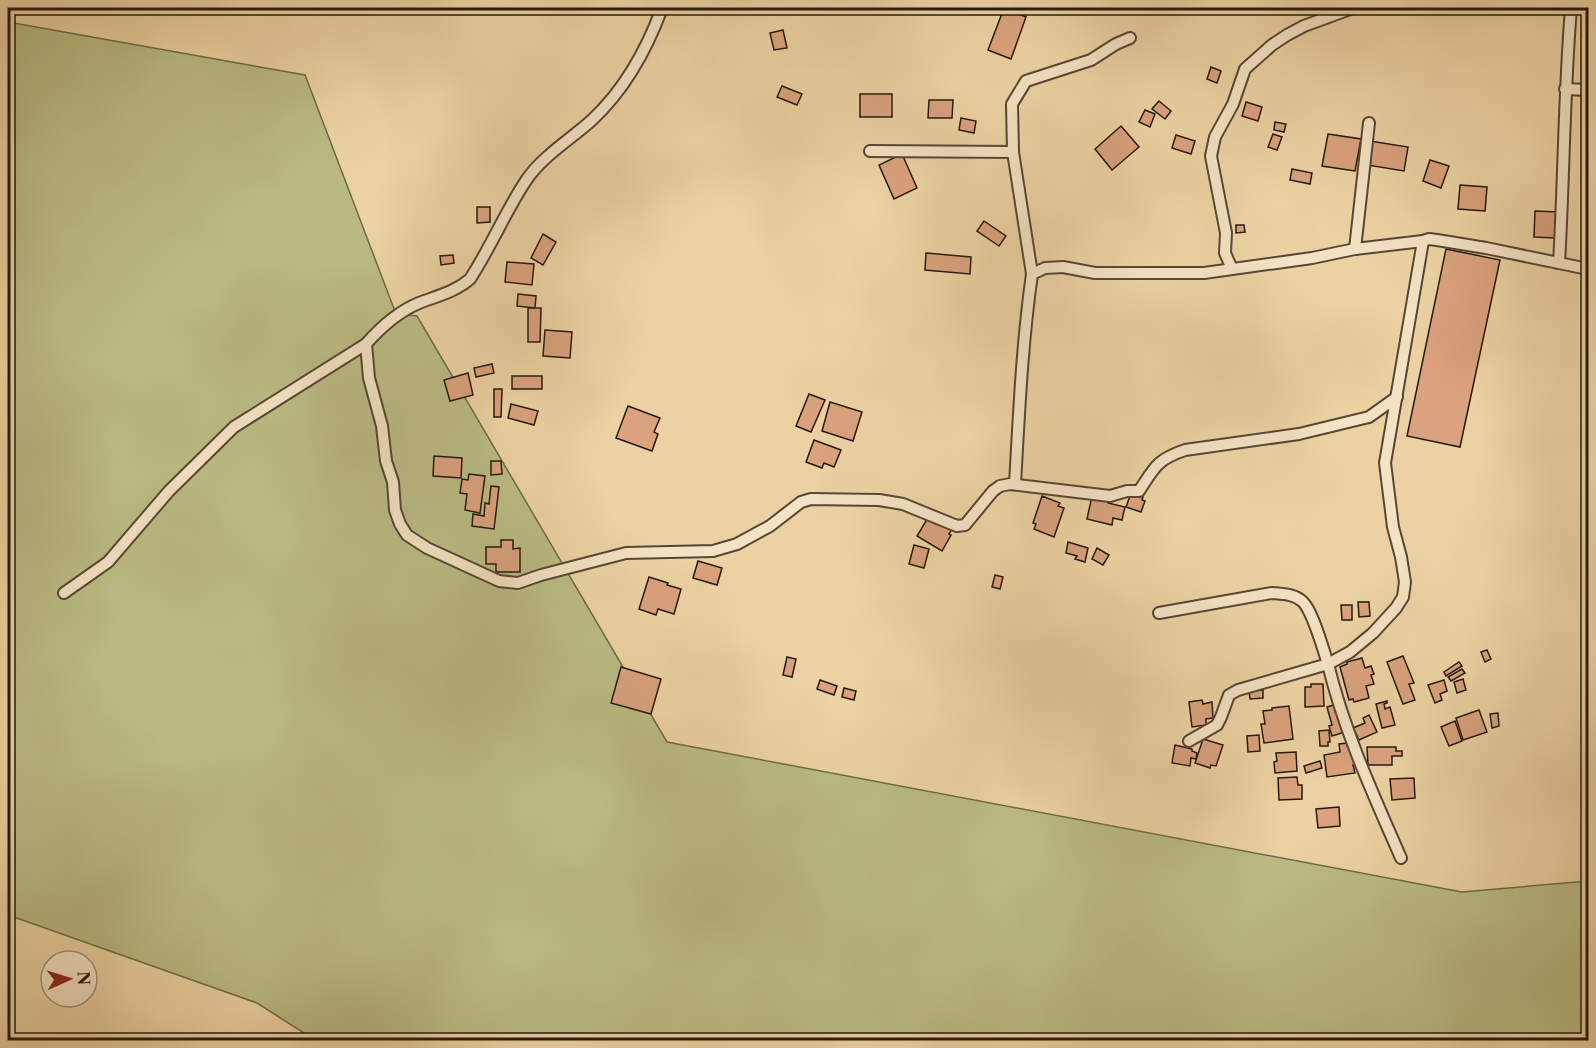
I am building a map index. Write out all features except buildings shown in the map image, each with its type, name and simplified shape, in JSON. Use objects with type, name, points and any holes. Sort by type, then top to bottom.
[{"type":"street","points":[[64,593],[108,562],[169,491],[234,427],[366,344],[396,314],[462,286],[470,279],[528,178],[551,154],[593,119],[620,88],[637,64],[662,8]]},
{"type":"street","points":[[1232,269],[1225,253],[1226,233],[1211,156],[1215,137],[1233,104],[1245,69],[1287,35],[1304,26],[1353,8]]},
{"type":"street","points":[[1559,263],[1563,202],[1565,89],[1571,8]]},
{"type":"street","points":[[1015,484],[1026,315],[1032,274],[1013,152],[1012,104],[1026,81],[1084,62],[1130,38]]},
{"type":"street","points":[[1565,89],[1588,90]]},
{"type":"street","points":[[1355,249],[1369,123]]},
{"type":"street","points":[[870,151],[1013,152]]},
{"type":"street","points":[[1032,274],[1045,268],[1063,267],[1095,273],[1204,273],[1429,239],[1588,269]]},
{"type":"street","points":[[1189,741],[1217,725],[1228,695],[1238,690],[1328,664],[1350,652],[1373,633],[1396,608],[1402,597],[1405,582],[1393,527],[1385,463],[1423,241]]},
{"type":"street","points":[[366,344],[369,378],[382,426],[387,461],[393,482],[395,510],[400,524],[407,535],[427,548],[499,581],[518,583],[626,553],[713,551],[737,544],[770,526],[801,502],[811,499],[879,500],[903,504],[957,526],[965,525],[993,491],[1000,486],[1015,484],[1110,496],[1127,491],[1139,491],[1156,464],[1168,456],[1185,450],[1299,434],[1369,417],[1397,397]]},
{"type":"street","points":[[1160,613],[1272,593],[1290,595],[1303,602],[1310,614],[1328,664],[1348,734],[1401,858]]},
{"type":"street","points":[[8,1040],[18,1041]]},
{"type":"green space","points":[[8,22],[305,75],[396,314],[417,316],[667,742],[1462,892],[1588,881],[1588,1040],[315,1040],[257,1003],[8,915]]}]
